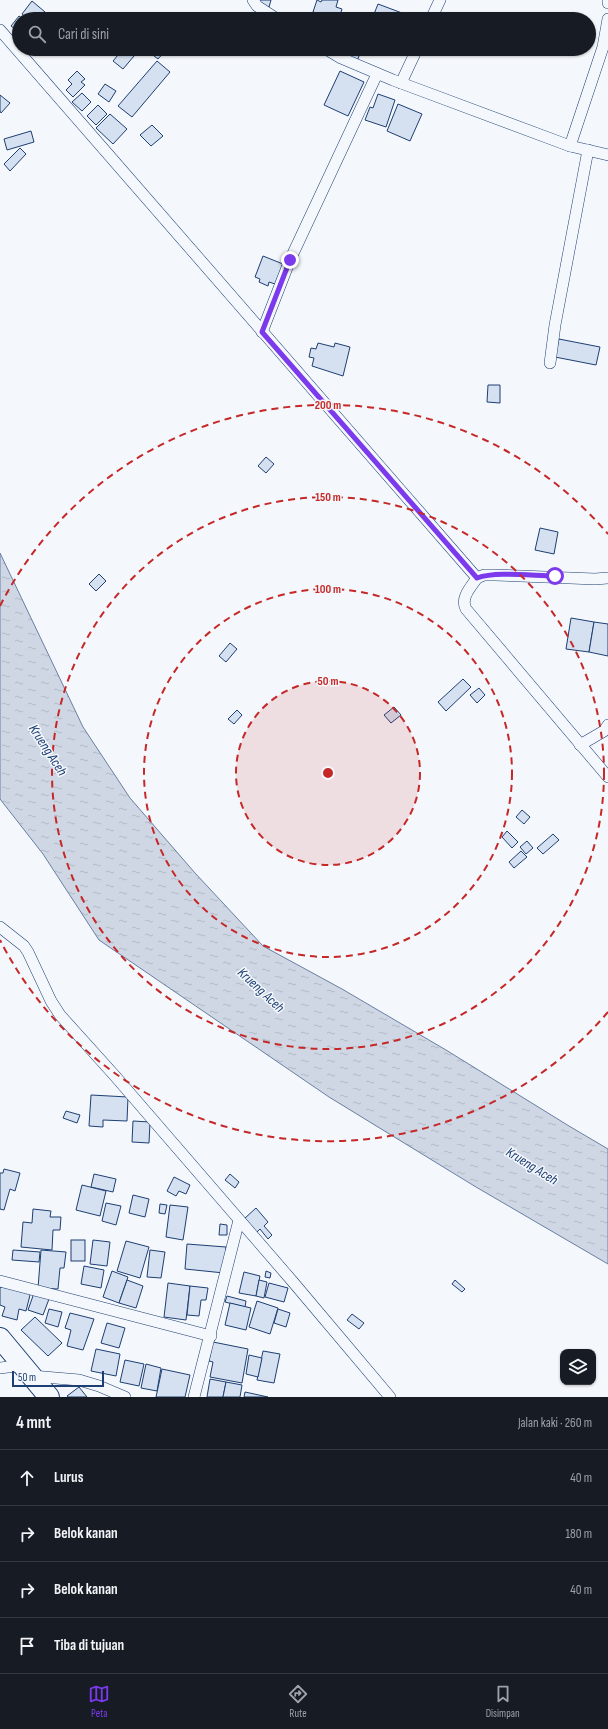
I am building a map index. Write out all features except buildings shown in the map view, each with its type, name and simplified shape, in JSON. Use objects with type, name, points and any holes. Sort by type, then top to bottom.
[{"type":"highway","points":[[0,1338],[49,1397]]},
{"type":"street","points":[[253,0],[257,6],[266,12]]},
{"type":"street","points":[[434,12],[440,0]]},
{"type":"street","points":[[570,146],[606,48],[608,18]]},
{"type":"street","points":[[0,30],[12,44]]},
{"type":"street","points":[[23,56],[477,578]]},
{"type":"street","points":[[338,56],[377,74],[570,146],[608,155]]},
{"type":"street","points":[[401,83],[414,56]]},
{"type":"street","points":[[262,332],[290,260],[377,74]]},
{"type":"street","points":[[550,363],[555,325],[588,150]]},
{"type":"street","points":[[608,578],[595,579],[484,575],[477,578],[464,599],[466,609],[608,777]]},
{"type":"street","points":[[580,745],[608,726]]},
{"type":"street","points":[[0,927],[24,946],[51,1001],[60,1015],[115,1076],[390,1397]]},
{"type":"street","points":[[194,1397],[211,1336],[239,1220]]},
{"type":"street","points":[[0,1281],[211,1336]]},
{"type":"street","points":[[0,1368],[28,1371],[79,1380],[99,1386],[125,1397]]},
{"type":"water","name":"Krueng Aceh","points":[[0,553],[83,727],[130,798],[195,873],[263,946],[342,989],[446,1050],[608,1149],[608,1264],[476,1187],[329,1097],[99,940],[43,854],[0,799]]},
{"type":"route","points":[[290,260],[262,332],[477,578],[484,575],[555,576]]}]
